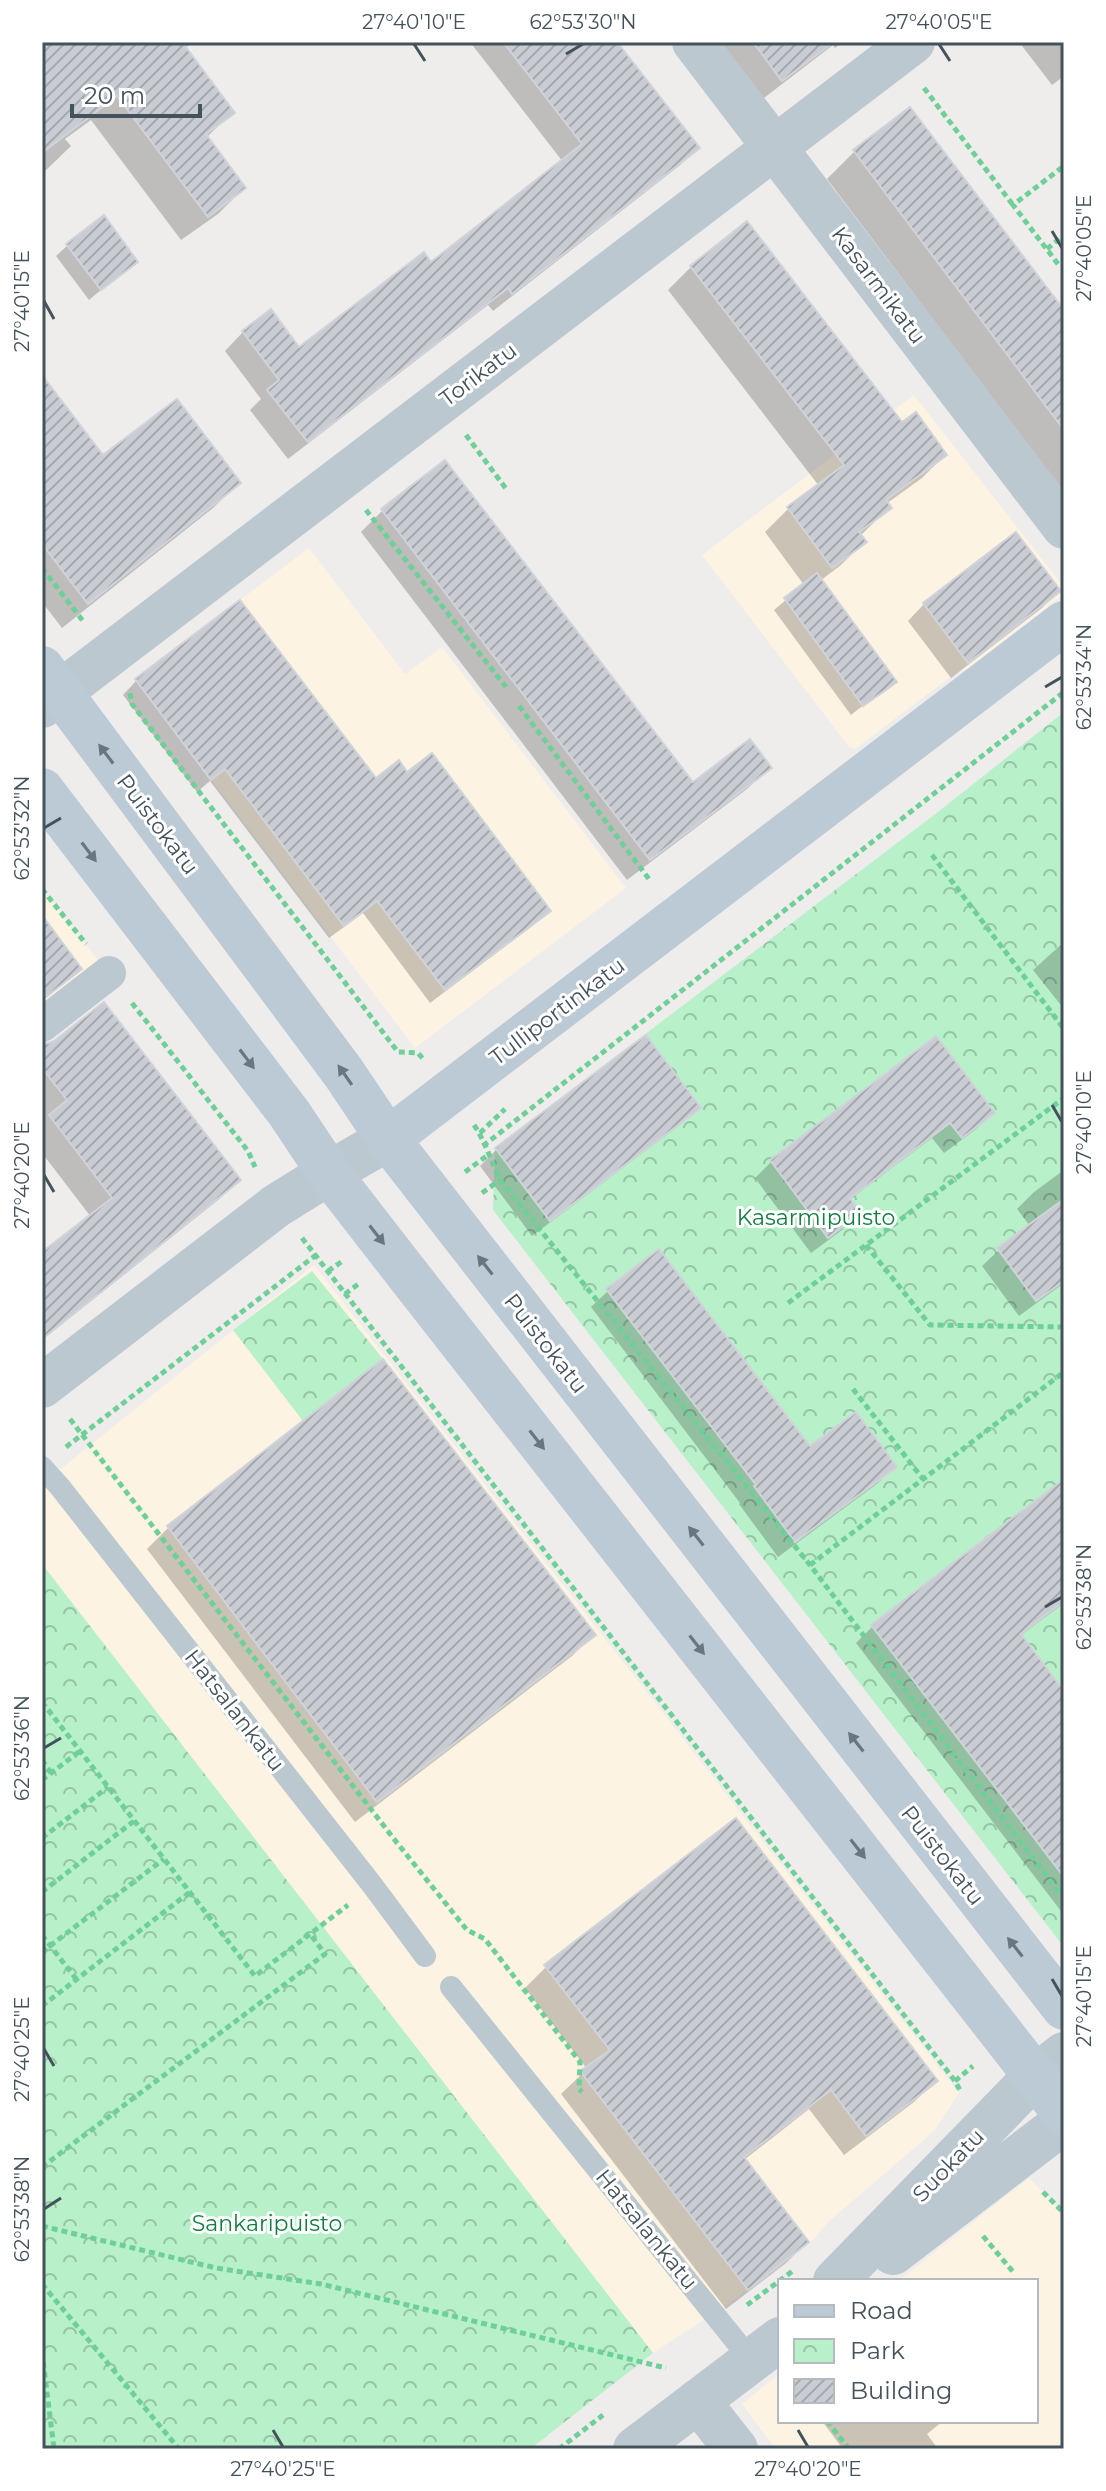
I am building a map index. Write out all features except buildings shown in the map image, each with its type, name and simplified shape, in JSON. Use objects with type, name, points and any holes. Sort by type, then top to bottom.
[{"type":"main road","name":"Tulliportinkatu","points":[[388,1139],[1064,623]]},
{"type":"main road","name":"Puistokatu","points":[[48,689],[343,1072],[388,1139],[1064,2008]]},
{"type":"main road","points":[[42,790],[289,1113],[329,1173],[1049,2065],[1064,2113]]},
{"type":"street","name":"Kasarmikatu","points":[[694,42],[1064,527]]},
{"type":"street","name":"Torikatu","points":[[48,689],[774,147],[916,62]]},
{"type":"street","points":[[42,1025],[109,973]]},
{"type":"street","name":"Tulliportinkatu","points":[[43,1385],[276,1206],[388,1139]]},
{"type":"street","name":"Suokatu","points":[[837,2279],[1049,2065]]},
{"type":"street","name":"Suokatu","points":[[859,2279],[1064,2122]]},
{"type":"street","points":[[635,2449],[771,2346]]},
{"type":"street","points":[[698,2401],[736,2449]]},
{"type":"lane","name":"Hatsalankatu","points":[[42,1467],[425,1956]]},
{"type":"lane","name":"Hatsalankatu","points":[[451,1987],[771,2346]]},
{"type":"path","points":[[916,62],[1013,205],[1058,264]]},
{"type":"path","points":[[1013,205],[1064,166]]},
{"type":"path","points":[[1047,249],[1064,235]]},
{"type":"path","points":[[461,428],[507,490]]},
{"type":"path","points":[[360,503],[506,687]]},
{"type":"path","points":[[42,568],[83,622]]},
{"type":"path","points":[[127,679],[132,704],[398,1052],[418,1053],[480,1133],[500,1180],[810,1565],[1064,1899]]},
{"type":"path","points":[[483,1146],[1064,692]]},
{"type":"path","points":[[519,706],[649,879]]},
{"type":"path","points":[[932,855],[1064,1029]]},
{"type":"path","points":[[42,889],[248,1151],[276,1206],[955,2081]]},
{"type":"path","points":[[788,1303],[1064,1098]]},
{"type":"path","points":[[866,1245],[930,1325],[1064,1327]]},
{"type":"path","points":[[62,1450],[316,1255]]},
{"type":"path","points":[[810,1565],[1064,1372]]},
{"type":"path","points":[[43,1385],[403,1851],[467,1930],[485,1939],[580,2062],[579,2089],[589,2100]]},
{"type":"path","points":[[853,1389],[923,1479]]},
{"type":"path","points":[[42,1702],[255,1976],[373,1886]]},
{"type":"path","points":[[42,1780],[80,1751]]},
{"type":"path","points":[[42,1760],[51,1773]]},
{"type":"path","points":[[42,1838],[108,1787]]},
{"type":"path","points":[[42,1892],[134,1821]]},
{"type":"path","points":[[42,1952],[164,1859]]},
{"type":"path","points":[[42,2006],[190,1892]]},
{"type":"path","points":[[42,2167],[325,1954],[310,1934]]},
{"type":"path","points":[[42,1935],[77,1980]]},
{"type":"path","points":[[1056,2204],[1064,2199]]},
{"type":"path","points":[[42,2226],[216,2268],[321,2284],[666,2368]]},
{"type":"path","points":[[981,2233],[1014,2273]]},
{"type":"path","points":[[42,2284],[179,2449]]},
{"type":"path","points":[[740,2291],[749,2303]]},
{"type":"path","points":[[42,2352],[54,2449]]},
{"type":"path","points":[[829,2423],[849,2449]]},
{"type":"shaded area","points":[[914,395],[1049,568],[1064,588],[1064,594],[855,749],[849,747],[702,555]]},
{"type":"shaded area","points":[[309,548],[405,674],[442,647],[626,888],[415,1048],[135,679]]},
{"type":"shaded area","points":[[42,889],[117,984],[42,1041]]},
{"type":"shaded area","points":[[314,1265],[959,2093],[934,2131],[828,2222],[814,2239],[734,2300],[653,2353],[42,1564],[42,1484]]},
{"type":"shaded area","points":[[1029,2178],[1064,2213],[1064,2449],[776,2449],[742,2404],[778,2375],[778,2423],[1038,2423],[1038,2279],[901,2279]]},
{"type":"green space","name":"Kasarmipuisto","points":[[1064,712],[1064,1947],[493,1210],[495,1148],[938,812]]},
{"type":"green space","points":[[312,1271],[383,1359],[303,1421],[233,1330]]},
{"type":"green space","name":"Sankaripuisto","points":[[42,1564],[653,2353],[530,2449],[42,2449]]}]
